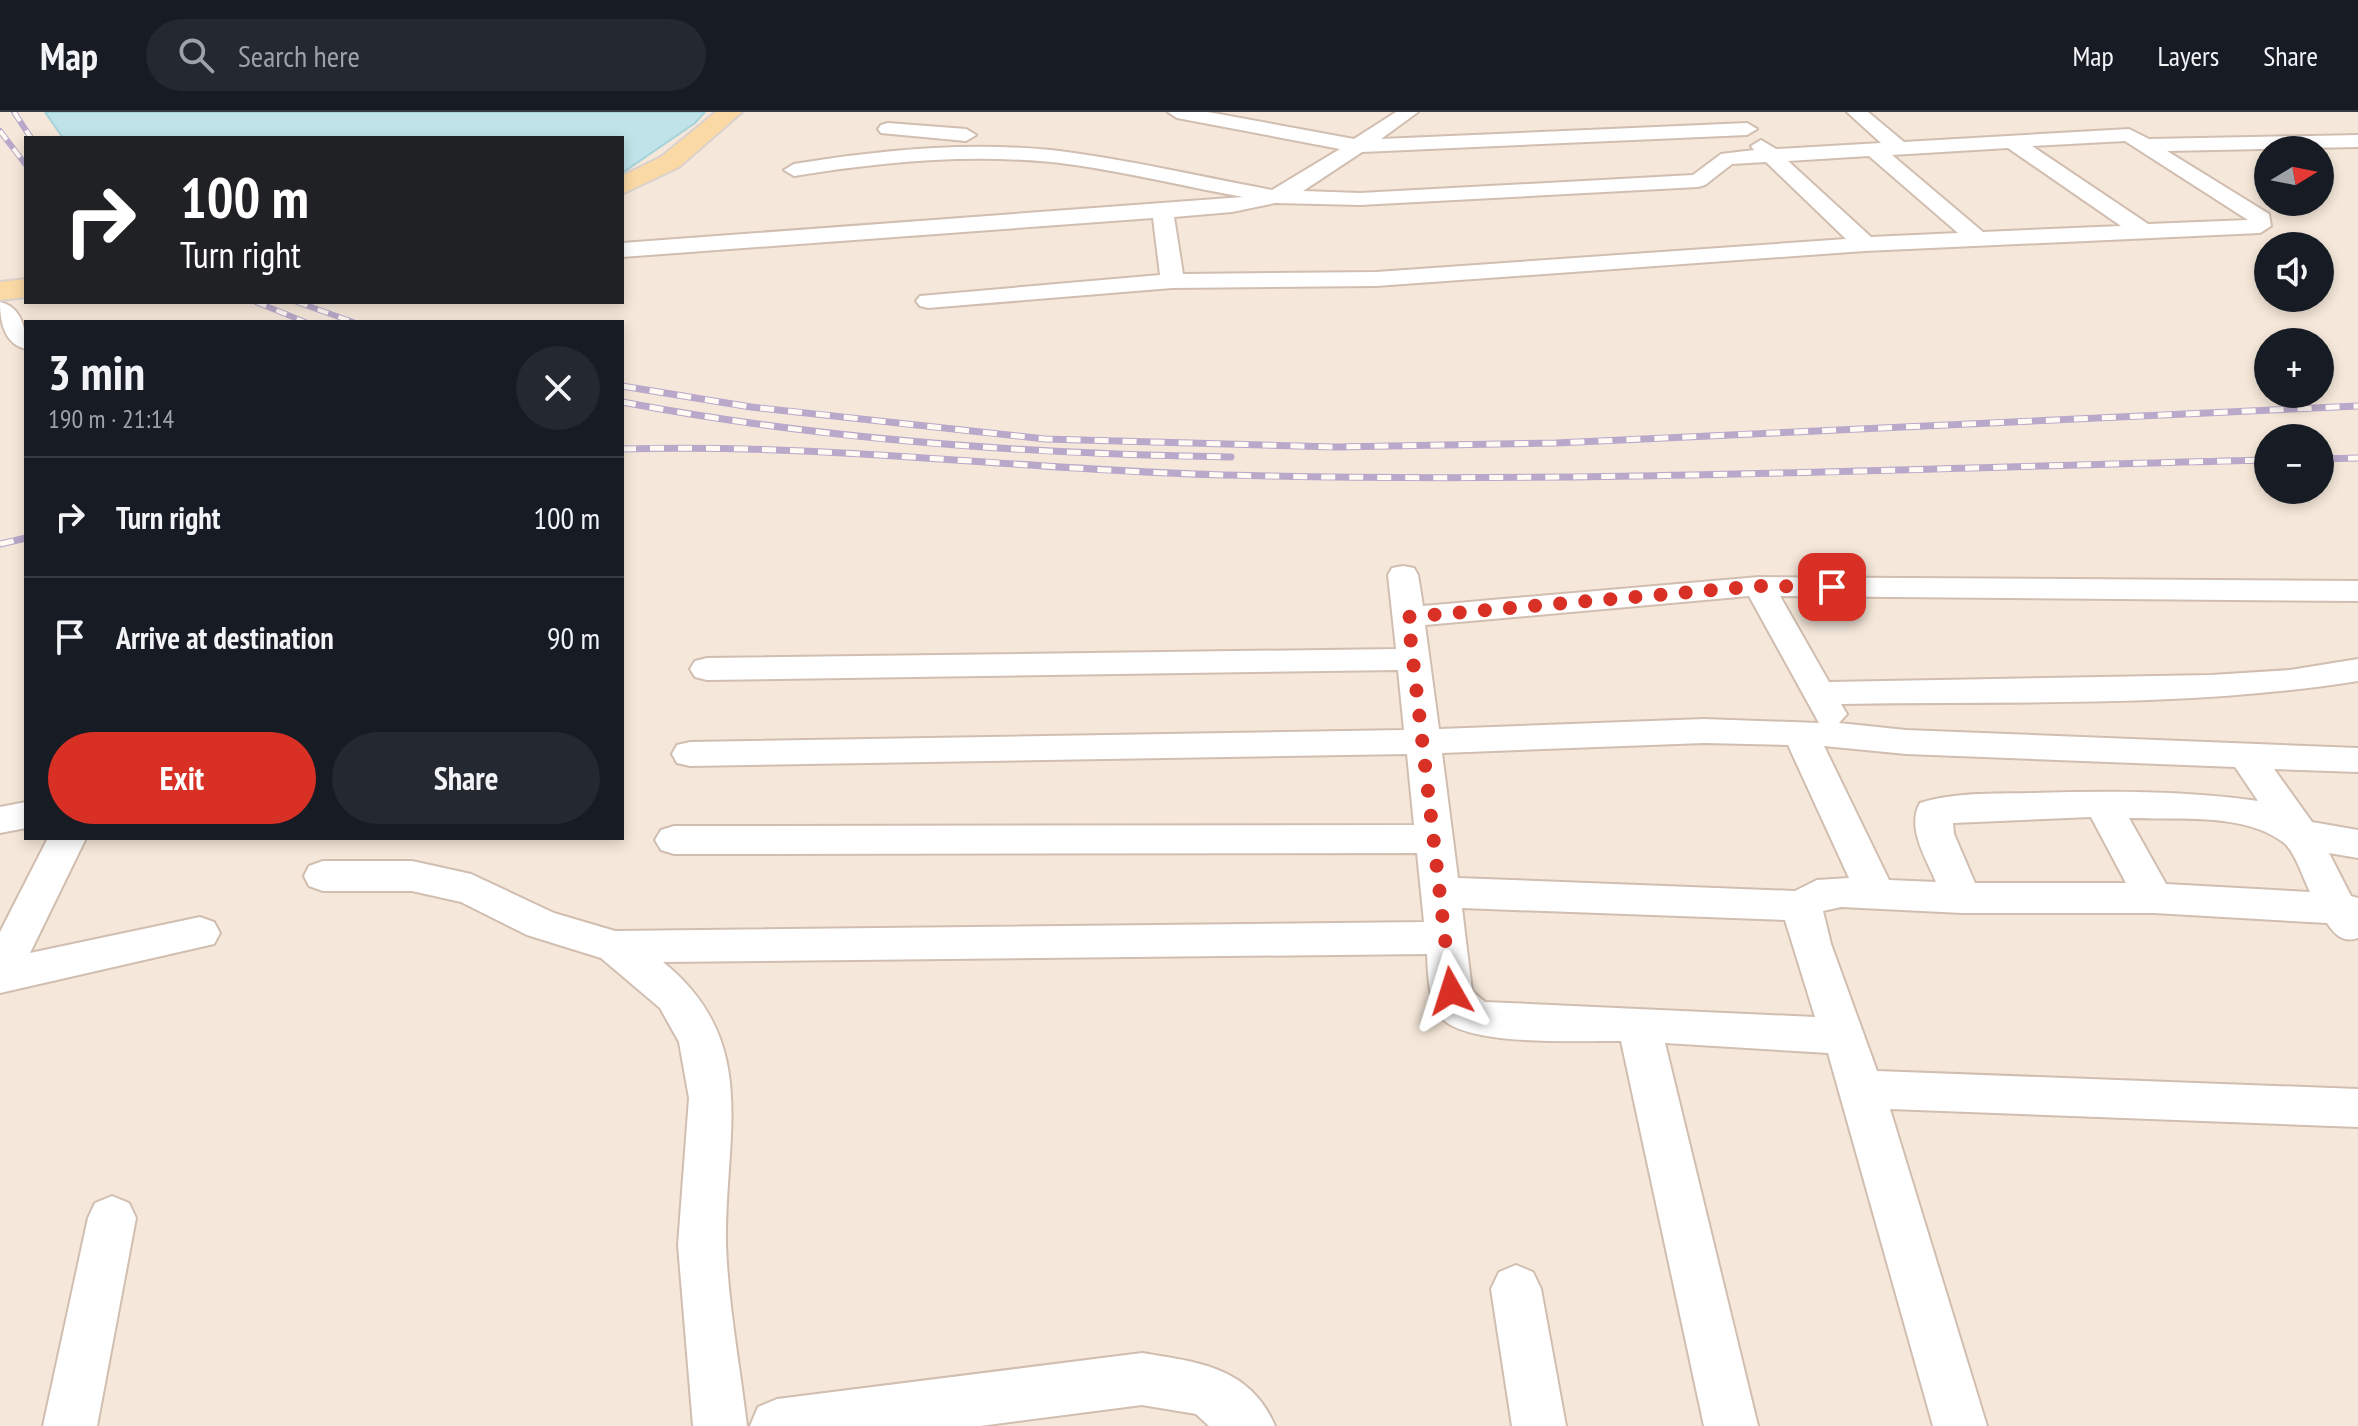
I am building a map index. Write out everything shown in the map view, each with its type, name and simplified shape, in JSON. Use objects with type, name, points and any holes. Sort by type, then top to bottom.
[{"type":"main road","points":[[624,185],[670,162],[730,112]]},
{"type":"main road","points":[[0,291],[24,288]]},
{"type":"street","points":[[1177,112],[1358,146],[1747,129]]},
{"type":"street","points":[[624,250],[1232,206],[1295,182],[1409,112]]},
{"type":"street","points":[[1731,112],[1769,157],[1865,244]]},
{"type":"street","points":[[1856,112],[1899,148]]},
{"type":"street","points":[[928,301],[1172,281],[1376,279],[1865,244],[2260,226],[2261,219],[2105,120]]},
{"type":"street","points":[[888,129],[1106,146],[1238,170]]},
{"type":"street","points":[[794,170],[867,158],[1001,153],[1295,182],[1360,199],[1698,181],[1708,174],[1715,163],[1728,158],[1899,148],[2137,140],[2358,141]]},
{"type":"street","points":[[2014,143],[2143,231]]},
{"type":"street","points":[[1874,150],[1978,239]]},
{"type":"street","points":[[1163,212],[1172,281]]},
{"type":"street","points":[[0,309],[24,339]]},
{"type":"street","points":[[1403,575],[1415,659],[1438,892],[1456,1006],[1492,1021],[1639,1024],[1842,1036]]},
{"type":"street","points":[[1408,617],[1759,586],[2358,591]]},
{"type":"street","points":[[1759,586],[1821,693],[1839,735]]},
{"type":"street","points":[[707,669],[1415,659]]},
{"type":"street","points":[[1821,693],[2211,686],[2290,681],[2358,670]]},
{"type":"street","points":[[690,754],[1421,742],[1704,731],[2358,760]]},
{"type":"street","points":[[1800,734],[1877,895]]},
{"type":"street","points":[[2245,755],[2300,834],[2351,919]]},
{"type":"street","points":[[1962,898],[1935,834],[1933,812],[1962,808],[2102,804],[2222,809],[2260,815],[2300,834],[2358,844]]},
{"type":"street","points":[[2102,804],[2154,898]]},
{"type":"street","points":[[0,820],[24,815]]},
{"type":"street","points":[[674,840],[1434,839]]},
{"type":"street","points":[[0,974],[66,840]]},
{"type":"street","points":[[323,876],[412,876],[471,889],[541,924],[615,947],[1445,938]]},
{"type":"street","points":[[1438,892],[1802,906],[1817,895],[1841,892],[1962,898],[2154,898],[2351,919]]},
{"type":"street","points":[[1802,906],[1811,944],[1862,1089],[1960,1426]]},
{"type":"street","points":[[0,974],[200,933]]},
{"type":"street","points":[[615,947],[675,996],[700,1041],[711,1098],[702,1245],[720,1426]]},
{"type":"street","points":[[1639,1024],[1731,1426]]},
{"type":"street","points":[[1862,1089],[2358,1108]]},
{"type":"street","points":[[70,1426],[112,1218]]},
{"type":"street","points":[[1516,1289],[1539,1426]]},
{"type":"street","points":[[777,1426],[1142,1379],[1209,1390],[1248,1426]]},
{"type":"shaded area","points":[[0,112],[2358,112],[2358,1426],[0,1426]]},
{"type":"water","points":[[45,112],[705,112],[695,123],[624,172],[624,136],[62,136]]},
{"type":"railway","points":[[14,112],[30,136]]},
{"type":"railway","points":[[0,131],[24,162]]},
{"type":"railway","points":[[261,304],[300,320]]},
{"type":"railway","points":[[303,304],[347,320]]},
{"type":"railway","points":[[624,386],[751,407],[1045,439],[1336,447],[1556,443],[2358,406]]},
{"type":"railway","points":[[624,402],[773,426],[925,443],[1231,457]]},
{"type":"railway","points":[[624,449],[849,453],[1225,475],[1486,478],[2254,460]]},
{"type":"railway","points":[[2334,459],[2358,458]]},
{"type":"railway","points":[[0,544],[24,538]]},
{"type":"route","points":[[1451,991],[1408,617],[1759,586],[1832,587]]}]
